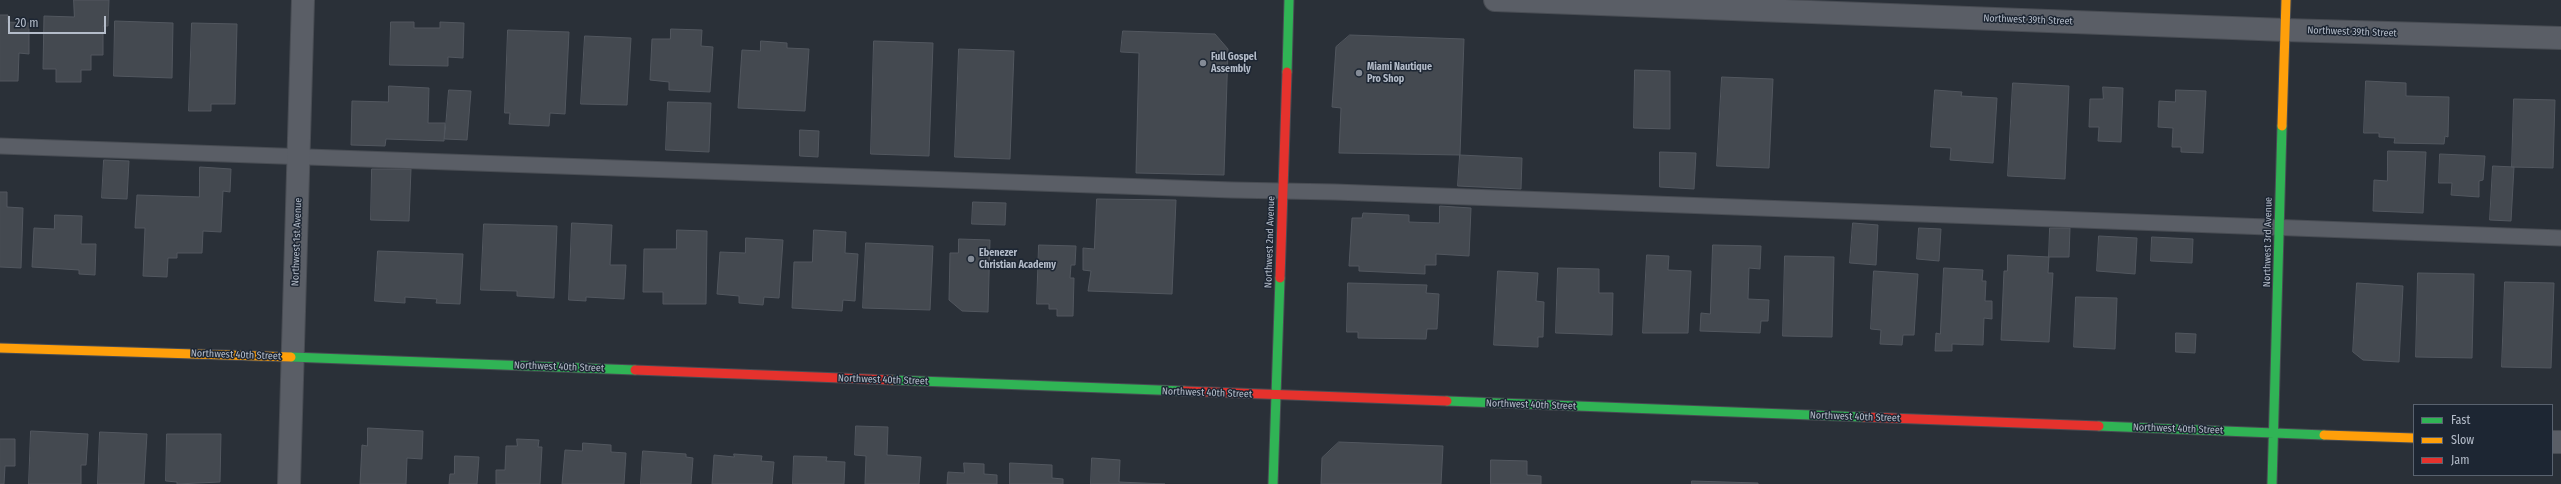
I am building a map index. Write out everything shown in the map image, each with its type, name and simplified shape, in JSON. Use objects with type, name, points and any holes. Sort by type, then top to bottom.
[{"type":"street","name":"Northwest 1st Avenue","points":[[289,484],[294,357],[303,0]]},
{"type":"street","name":"Northwest 2nd Avenue","points":[[1273,484],[1288,0]]},
{"type":"street","name":"Northwest 39th Street","points":[[1495,0],[2285,30],[2561,38]]},
{"type":"street","name":"Northwest 3rd Avenue","points":[[2272,484],[2286,0]]},
{"type":"street","name":"Northwest 40th Street","points":[[0,348],[294,357],[1276,396],[2413,438]]},
{"type":"lane","points":[[0,146],[1282,192],[1335,192],[2561,238]]},
{"type":"building","points":[[74,0],[109,0],[108,26],[103,26],[103,55],[91,55],[91,70],[81,70],[81,82],[56,82],[56,69],[43,69],[44,16],[74,17]]},
{"type":"building","points":[[0,15],[8,15],[7,22],[29,23],[29,54],[19,53],[18,81],[0,81]]},
{"type":"building","points":[[115,21],[173,23],[172,78],[114,76]]},
{"type":"building","points":[[391,22],[414,22],[414,28],[440,28],[440,22],[464,23],[463,58],[448,57],[448,66],[390,65]]},
{"type":"building","points":[[192,23],[237,24],[235,104],[211,104],[211,111],[189,111]]},
{"type":"building","points":[[671,29],[702,30],[701,46],[713,47],[710,92],[669,90],[669,82],[650,80],[652,39],[670,39]]},
{"type":"building","points":[[508,30],[569,32],[565,114],[550,113],[549,126],[509,124],[510,113],[505,113]]},
{"type":"building","points":[[1123,31],[1215,34],[1228,49],[1224,175],[1136,173],[1139,53],[1121,52]]},
{"type":"building","points":[[1350,35],[1464,39],[1460,155],[1339,153],[1341,108],[1332,107],[1336,47]]},
{"type":"building","points":[[585,36],[631,38],[627,105],[581,104]]},
{"type":"building","points":[[761,41],[787,43],[787,48],[809,49],[805,111],[738,108],[742,50],[760,51]]},
{"type":"building","points":[[874,41],[933,43],[929,156],[871,154]]},
{"type":"building","points":[[959,49],[1014,51],[1010,159],[955,157]]},
{"type":"building","points":[[1635,70],[1670,71],[1670,129],[1634,128]]},
{"type":"building","points":[[1722,77],[1773,79],[1769,168],[1717,166]]},
{"type":"building","points":[[2366,81],[2406,83],[2406,96],[2449,97],[2448,137],[2445,136],[2444,144],[2394,143],[2395,138],[2379,137],[2379,133],[2364,133]]},
{"type":"building","points":[[2013,83],[2069,86],[2065,179],[2008,176]]},
{"type":"building","points":[[389,86],[429,88],[428,123],[445,123],[444,141],[386,139],[385,146],[351,145],[352,101],[388,102]]},
{"type":"building","points":[[2103,87],[2123,88],[2121,142],[2098,141],[2099,127],[2089,127],[2090,99],[2103,99]]},
{"type":"building","points":[[449,90],[471,91],[467,140],[445,139]]},
{"type":"building","points":[[1935,90],[1962,92],[1961,96],[1997,98],[1993,163],[1950,160],[1951,148],[1931,147]]},
{"type":"building","points":[[2176,90],[2206,91],[2203,153],[2181,152],[2181,147],[2172,147],[2173,128],[2158,127],[2159,101],[2175,102]]},
{"type":"building","points":[[2514,99],[2555,100],[2553,168],[2512,167]]},
{"type":"building","points":[[668,102],[711,103],[709,152],[666,150]]},
{"type":"building","points":[[800,130],[819,131],[818,157],[800,156]]},
{"type":"building","points":[[2388,151],[2426,152],[2423,213],[2373,211],[2374,180],[2387,181]]},
{"type":"building","points":[[1660,152],[1696,153],[1694,189],[1660,187]]},
{"type":"building","points":[[2440,154],[2485,156],[2483,180],[2479,181],[2479,197],[2451,195],[2452,183],[2439,183]]},
{"type":"building","points":[[1460,155],[1522,158],[1521,189],[1458,186]]},
{"type":"building","points":[[104,160],[129,161],[127,199],[102,198]]},
{"type":"building","points":[[2493,166],[2514,167],[2511,221],[2490,220]]},
{"type":"building","points":[[200,167],[231,169],[230,192],[223,191],[221,232],[203,231],[202,253],[177,253],[177,258],[168,258],[167,277],[143,276],[145,228],[135,228],[137,195],[199,197]]},
{"type":"building","points":[[372,169],[411,169],[409,221],[371,220]]},
{"type":"building","points":[[0,192],[7,192],[7,207],[23,208],[21,268],[0,267]]},
{"type":"building","points":[[1097,199],[1176,200],[1172,294],[1088,291],[1091,271],[1083,270],[1083,248],[1094,249]]},
{"type":"building","points":[[973,202],[1006,203],[1005,225],[972,224]]},
{"type":"building","points":[[1440,206],[1471,208],[1469,256],[1436,254],[1436,265],[1425,265],[1425,274],[1359,271],[1359,266],[1349,266],[1352,218],[1362,218],[1363,213],[1409,215],[1409,222],[1439,223]]},
{"type":"building","points":[[55,215],[82,216],[81,244],[96,244],[95,275],[79,274],[79,270],[32,267],[34,228],[54,229]]},
{"type":"building","points":[[572,223],[612,225],[610,265],[626,265],[624,299],[586,297],[586,301],[569,300]]},
{"type":"building","points":[[1853,223],[1878,225],[1876,265],[1850,263]]},
{"type":"building","points":[[484,224],[557,226],[554,298],[517,296],[517,291],[481,290]]},
{"type":"building","points":[[1919,228],[1941,229],[1939,261],[1917,259]]},
{"type":"building","points":[[2050,228],[2070,228],[2069,257],[2049,257]]},
{"type":"building","points":[[677,230],[707,231],[706,304],[663,304],[663,292],[643,292],[644,249],[676,249]]},
{"type":"building","points":[[814,230],[846,232],[845,253],[858,254],[855,301],[843,300],[842,311],[792,308],[794,262],[812,262]]},
{"type":"building","points":[[2099,236],[2137,238],[2135,274],[2097,271]]},
{"type":"building","points":[[2152,237],[2193,239],[2192,263],[2151,261]]},
{"type":"building","points":[[746,238],[783,240],[779,298],[764,297],[763,305],[739,303],[739,296],[717,294],[720,252],[745,253]]},
{"type":"building","points":[[959,239],[990,240],[988,312],[962,311],[949,300],[950,253],[958,253]]},
{"type":"building","points":[[866,243],[933,246],[930,310],[863,308]]},
{"type":"building","points":[[1039,245],[1076,246],[1075,265],[1071,265],[1070,278],[1074,278],[1073,316],[1057,316],[1057,309],[1049,309],[1049,304],[1037,304]]},
{"type":"building","points":[[1713,245],[1761,246],[1760,269],[1749,268],[1748,299],[1769,300],[1768,321],[1761,321],[1760,333],[1700,331],[1701,313],[1710,314]]},
{"type":"building","points":[[378,251],[463,254],[460,304],[436,303],[437,299],[405,297],[405,303],[375,301]]},
{"type":"building","points":[[1647,255],[1669,256],[1668,270],[1691,271],[1688,333],[1643,333]]},
{"type":"building","points":[[2008,255],[2049,257],[2048,273],[2053,273],[2049,342],[2001,340],[2004,271],[2007,271]]},
{"type":"building","points":[[1785,256],[1834,257],[1832,337],[1783,336]]},
{"type":"building","points":[[1558,268],[1599,269],[1599,293],[1613,293],[1612,335],[1556,333]]},
{"type":"building","points":[[1944,268],[1983,270],[1982,281],[1986,281],[1985,301],[1992,301],[1992,319],[1984,318],[1983,345],[1952,344],[1952,351],[1935,351],[1936,333],[1940,334]]},
{"type":"building","points":[[1498,271],[1538,273],[1536,301],[1544,302],[1543,337],[1538,337],[1538,347],[1494,345]]},
{"type":"building","points":[[1874,271],[1918,274],[1914,335],[1903,335],[1902,345],[1880,344],[1881,330],[1871,329]]},
{"type":"building","points":[[2418,273],[2474,274],[2472,358],[2416,357]]},
{"type":"building","points":[[2505,282],[2554,283],[2551,368],[2502,367]]},
{"type":"building","points":[[1348,283],[1427,285],[1426,293],[1439,294],[1437,329],[1427,329],[1426,339],[1358,338],[1358,332],[1347,332]]},
{"type":"building","points":[[2357,283],[2403,286],[2399,362],[2363,360],[2353,352]]},
{"type":"building","points":[[2076,297],[2117,298],[2115,349],[2074,347]]},
{"type":"building","points":[[2176,333],[2196,334],[2195,353],[2176,352]]},
{"type":"building","points":[[856,426],[888,427],[887,455],[921,457],[919,484],[865,484],[866,456],[855,455]]},
{"type":"building","points":[[368,428],[423,431],[422,459],[407,458],[406,484],[360,484],[362,445],[367,446]]},
{"type":"building","points":[[31,431],[88,434],[86,465],[81,465],[81,484],[29,484]]},
{"type":"building","points":[[100,432],[147,434],[144,484],[98,484]]},
{"type":"building","points":[[167,434],[221,434],[220,482],[177,484],[177,482],[166,481]]},
{"type":"building","points":[[0,439],[15,439],[15,466],[5,466],[4,484],[0,484]]},
{"type":"building","points":[[517,439],[539,440],[538,447],[542,447],[540,484],[496,484],[496,470],[505,470],[506,446],[517,446]]},
{"type":"building","points":[[1339,442],[1443,446],[1441,484],[1321,484],[1322,458]]},
{"type":"building","points":[[583,443],[611,445],[611,452],[626,453],[624,484],[562,484],[565,450],[582,451]]},
{"type":"building","points":[[643,451],[686,454],[686,457],[693,458],[691,484],[641,484]]},
{"type":"building","points":[[734,454],[762,456],[761,461],[774,462],[772,484],[712,484],[714,455],[734,457]]},
{"type":"building","points":[[455,456],[479,457],[477,484],[449,484],[450,474],[454,474]]},
{"type":"building","points":[[794,456],[827,457],[826,461],[845,462],[844,484],[793,484]]},
{"type":"building","points":[[1092,458],[1120,460],[1119,482],[1165,484],[1091,484]]},
{"type":"building","points":[[1491,460],[1527,461],[1527,475],[1541,476],[1541,484],[1491,484]]},
{"type":"building","points":[[964,463],[984,464],[984,474],[997,475],[997,484],[947,484],[948,472],[964,473]]},
{"type":"building","points":[[1010,463],[1052,465],[1052,478],[1063,479],[1063,484],[1010,484]]},
{"type":"building","points":[[1692,481],[1758,483],[1758,484],[1692,484]]},
{"type":"traffic: fast","points":[[1287,72],[1289,0]]},
{"type":"traffic: fast","points":[[2272,484],[2282,126]]},
{"type":"traffic: fast","points":[[1273,484],[1280,278]]},
{"type":"traffic: fast","points":[[291,357],[635,370]]},
{"type":"traffic: fast","points":[[892,380],[1184,391]]},
{"type":"traffic: fast","points":[[1447,401],[1863,417]]},
{"type":"traffic: fast","points":[[2099,426],[2324,435]]},
{"type":"traffic: slow","points":[[2282,126],[2286,0]]},
{"type":"traffic: slow","points":[[0,348],[291,357]]},
{"type":"traffic: slow","points":[[2324,435],[2413,438]]},
{"type":"traffic: jam","points":[[1280,278],[1287,72]]},
{"type":"traffic: jam","points":[[635,370],[892,380]]},
{"type":"traffic: jam","points":[[1184,391],[1447,401]]},
{"type":"traffic: jam","points":[[1863,417],[2099,426]]},
{"type":"place","name":"Full Gospel Assembly","points":[[1203,63]]},
{"type":"place","name":"Miami Nautique Pro Shop","points":[[1359,73]]},
{"type":"place","name":"Ebenezer Christian Academy","points":[[971,259]]}]
